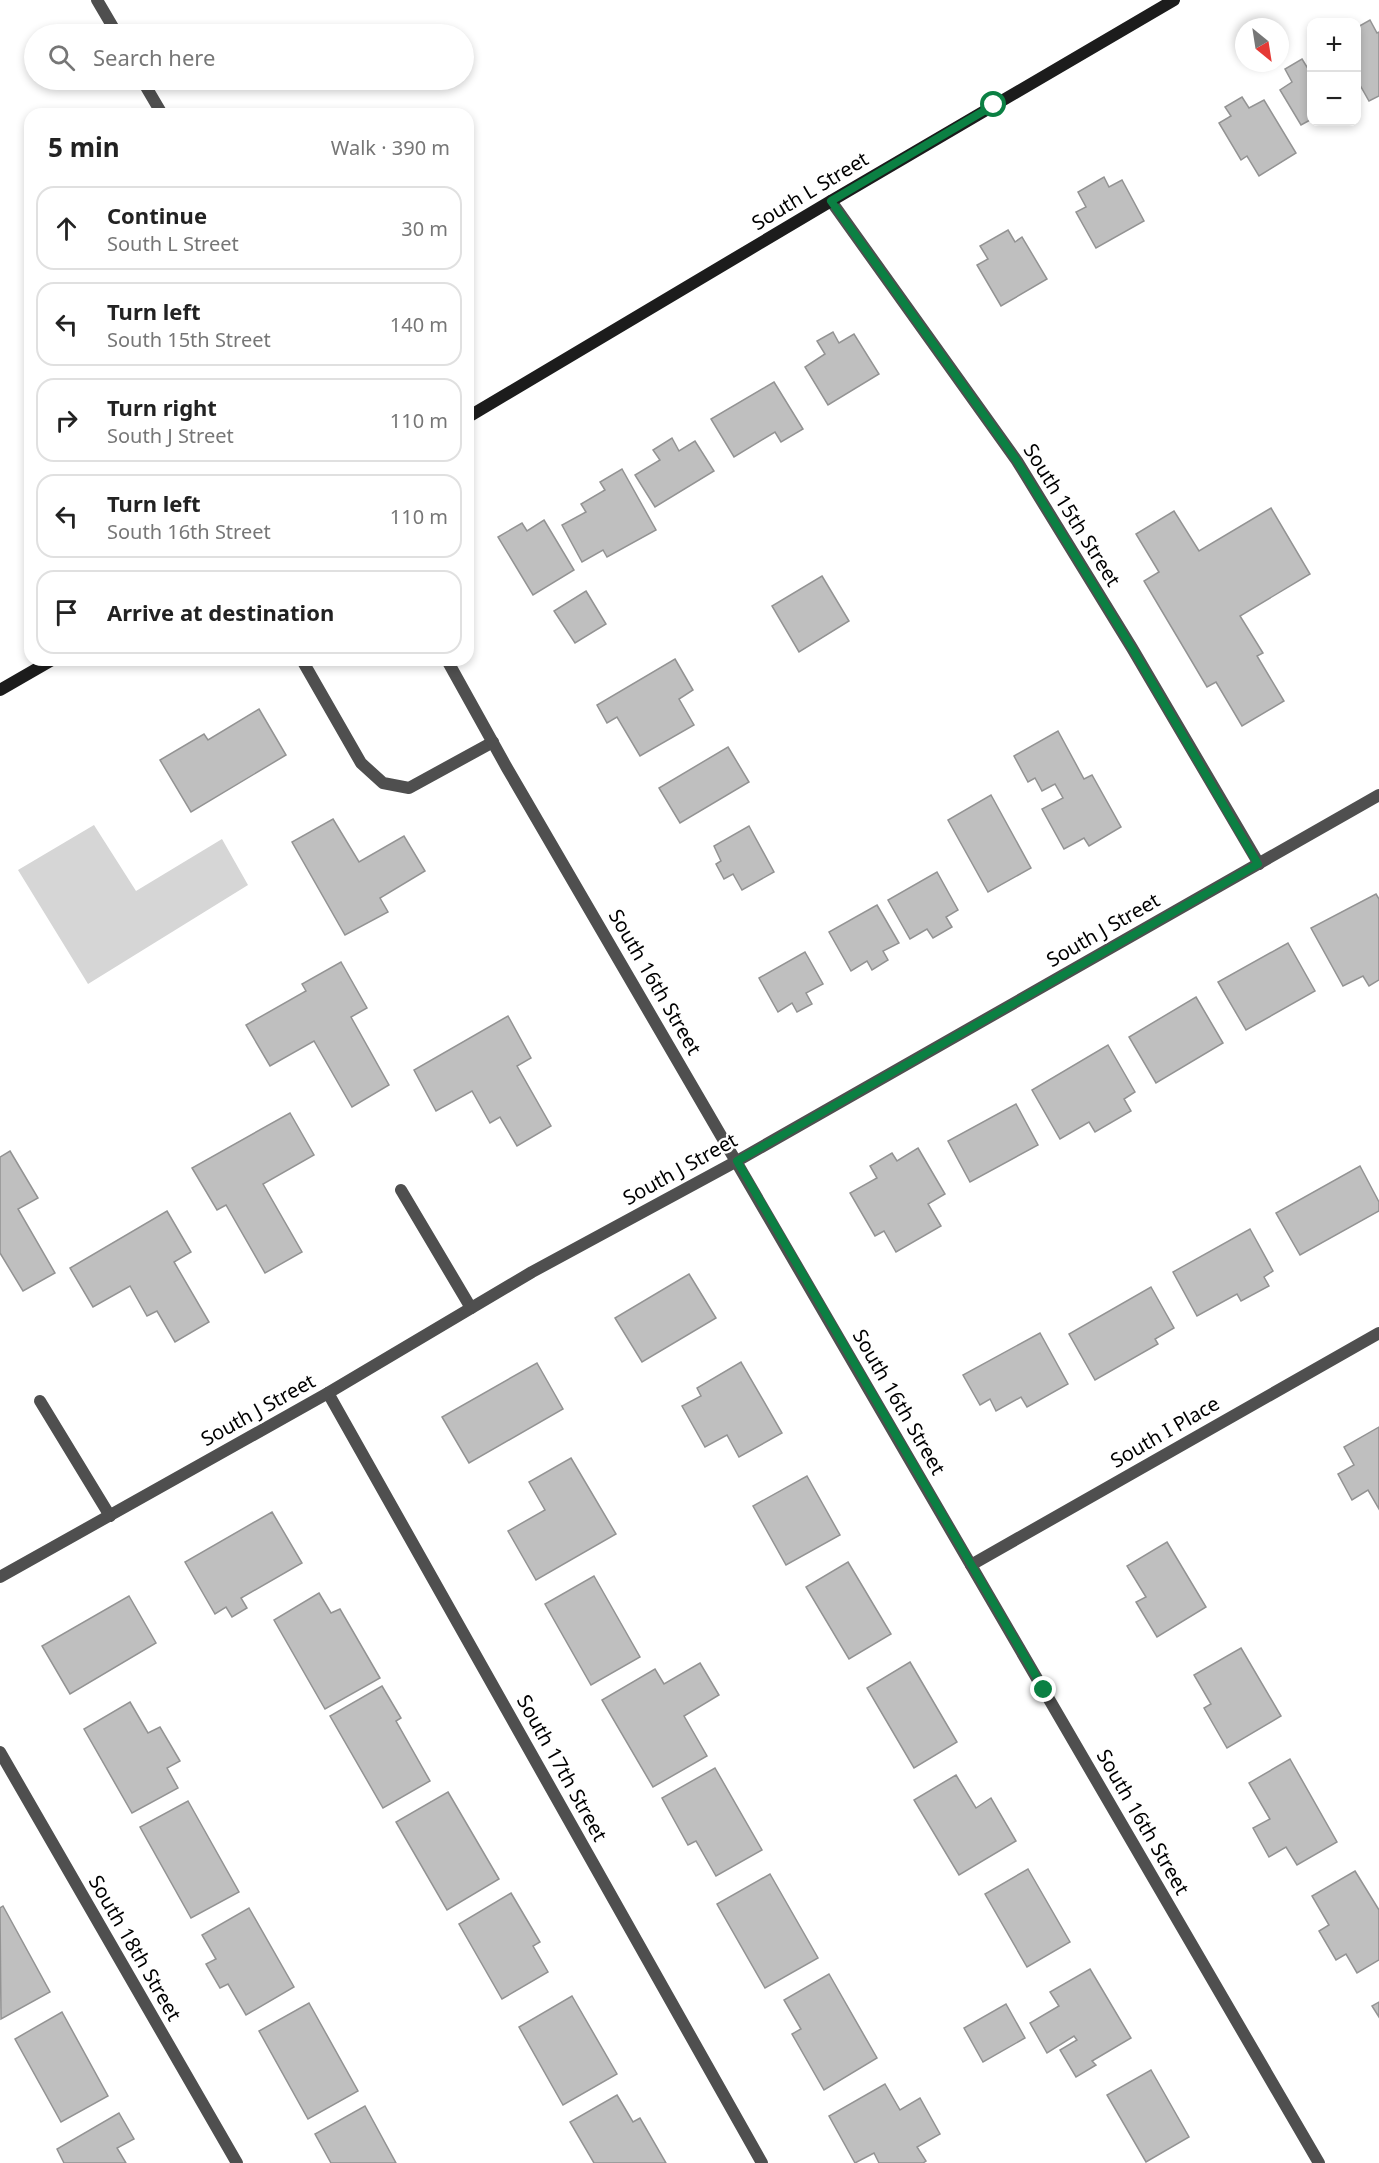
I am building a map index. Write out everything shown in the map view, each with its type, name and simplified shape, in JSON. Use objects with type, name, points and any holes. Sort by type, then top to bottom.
[{"type":"street","points":[[97,0],[111,24]]},
{"type":"street","name":"South L Street","points":[[474,413],[1174,0]]},
{"type":"street","points":[[148,90],[158,108]]},
{"type":"street","name":"South 15th Street","points":[[831,201],[1017,461],[1132,648],[1258,864]]},
{"type":"street","points":[[0,690],[42,666]]},
{"type":"street","points":[[305,666],[361,763],[383,783],[409,788],[493,742]]},
{"type":"street","name":"South 16th Street","points":[[450,666],[1319,2163]]},
{"type":"street","name":"South J Street","points":[[0,1577],[328,1393],[532,1272],[737,1161],[1379,795]]},
{"type":"street","points":[[400,1190],[471,1308]]},
{"type":"street","name":"South I Place","points":[[972,1565],[1379,1333]]},
{"type":"street","name":"South 17th Street","points":[[328,1393],[762,2163]]},
{"type":"street","points":[[40,1401],[110,1516]]},
{"type":"street","name":"South 18th Street","points":[[0,1752],[237,2163]]},
{"type":"shaded area","points":[[94,825],[136,891],[222,839],[248,885],[88,984],[18,870]]},
{"type":"building","points":[[1370,20],[1377,33],[1379,32],[1379,96],[1369,101],[1361,87],[1361,25]]},
{"type":"building","points":[[1302,59],[1307,67],[1307,122],[1301,125],[1280,90],[1292,82],[1287,72],[1289,72],[1289,67]]},
{"type":"building","points":[[1242,97],[1249,108],[1264,100],[1296,153],[1259,176],[1247,156],[1241,160],[1219,123],[1231,116],[1225,107]]},
{"type":"building","points":[[1104,177],[1109,187],[1122,180],[1144,221],[1096,248],[1076,212],[1086,207],[1078,192]]},
{"type":"building","points":[[1008,230],[1015,242],[1022,237],[1047,279],[1001,306],[977,265],[988,259],[980,246]]},
{"type":"building","points":[[833,332],[839,343],[854,334],[879,374],[828,405],[805,367],[825,354],[817,341]]},
{"type":"building","points":[[774,382],[803,429],[781,442],[775,432],[734,457],[711,419]]},
{"type":"building","points":[[672,438],[679,451],[695,441],[714,471],[655,507],[635,475],[660,460],[653,450]]},
{"type":"building","points":[[622,469],[656,530],[607,557],[603,550],[582,562],[562,525],[586,512],[581,504],[605,490],[600,482]]},
{"type":"building","points":[[1271,508],[1310,574],[1240,616],[1263,653],[1257,656],[1284,701],[1242,726],[1216,682],[1207,687],[1144,581],[1159,572],[1136,534],[1174,511],[1199,551]]},
{"type":"building","points":[[544,520],[574,570],[533,595],[498,537],[522,523],[527,531]]},
{"type":"building","points":[[822,576],[849,621],[799,652],[772,606]]},
{"type":"building","points":[[586,591],[606,624],[575,643],[554,611]]},
{"type":"building","points":[[675,659],[693,690],[679,699],[694,725],[640,756],[617,717],[607,723],[597,705]]},
{"type":"building","points":[[259,709],[286,755],[191,812],[160,760],[204,734],[208,740]]},
{"type":"building","points":[[1058,731],[1084,779],[1092,775],[1121,827],[1089,846],[1084,838],[1064,849],[1042,809],[1063,798],[1055,784],[1042,791],[1035,778],[1028,782],[1014,756]]},
{"type":"building","points":[[728,747],[749,782],[680,823],[659,788]]},
{"type":"building","points":[[991,795],[1031,868],[988,892],[948,820]]},
{"type":"building","points":[[333,819],[359,862],[404,836],[425,871],[380,898],[388,912],[345,935],[292,842]]},
{"type":"building","points":[[749,826],[774,872],[742,890],[733,874],[724,879],[716,864],[721,861],[714,846]]},
{"type":"building","points":[[937,872],[958,910],[946,917],[952,927],[933,938],[927,929],[910,939],[888,900]]},
{"type":"building","points":[[1376,894],[1379,899],[1379,980],[1369,986],[1363,976],[1343,986],[1311,928]]},
{"type":"building","points":[[877,905],[899,943],[883,951],[888,960],[872,970],[867,961],[851,971],[829,932]]},
{"type":"building","points":[[1288,943],[1315,991],[1246,1030],[1218,982]]},
{"type":"building","points":[[805,952],[823,984],[806,993],[812,1004],[797,1012],[792,1003],[778,1012],[759,978]]},
{"type":"building","points":[[341,962],[367,1008],[351,1017],[389,1085],[352,1107],[314,1041],[270,1066],[246,1025],[306,991],[302,984]]},
{"type":"building","points":[[1196,997],[1223,1043],[1156,1083],[1129,1037]]},
{"type":"building","points":[[508,1016],[531,1058],[517,1066],[551,1126],[517,1146],[500,1117],[490,1123],[472,1091],[436,1111],[414,1070]]},
{"type":"building","points":[[1108,1045],[1135,1092],[1124,1099],[1131,1111],[1095,1132],[1089,1122],[1060,1139],[1032,1090]]},
{"type":"building","points":[[1016,1104],[1038,1145],[970,1182],[948,1141]]},
{"type":"building","points":[[290,1113],[314,1155],[263,1184],[302,1252],[265,1273],[226,1205],[217,1210],[192,1168]]},
{"type":"building","points":[[918,1148],[945,1194],[928,1204],[941,1226],[896,1252],[884,1231],[875,1236],[850,1193],[877,1178],[870,1166],[892,1153],[897,1161]]},
{"type":"building","points":[[10,1151],[38,1198],[18,1209],[55,1273],[23,1291],[0,1253],[0,1157]]},
{"type":"building","points":[[1360,1166],[1379,1202],[1379,1211],[1300,1255],[1276,1213]]},
{"type":"building","points":[[167,1211],[191,1252],[174,1262],[209,1322],[175,1342],[157,1311],[147,1316],[130,1286],[93,1307],[70,1268]]},
{"type":"building","points":[[1250,1229],[1273,1271],[1264,1277],[1269,1286],[1241,1301],[1237,1294],[1197,1316],[1173,1272]]},
{"type":"building","points":[[689,1274],[716,1318],[642,1362],[615,1318]]},
{"type":"building","points":[[1151,1287],[1174,1328],[1155,1339],[1158,1344],[1095,1380],[1069,1334]]},
{"type":"building","points":[[1040,1333],[1068,1384],[1027,1407],[1021,1397],[996,1411],[990,1399],[980,1405],[963,1375]]},
{"type":"building","points":[[741,1362],[782,1433],[739,1457],[727,1435],[705,1447],[682,1406],[701,1396],[697,1388]]},
{"type":"building","points":[[537,1363],[563,1409],[469,1463],[442,1417]]},
{"type":"building","points":[[1379,1427],[1379,1509],[1368,1490],[1352,1500],[1338,1474],[1354,1465],[1344,1447]]},
{"type":"building","points":[[571,1458],[616,1534],[536,1580],[508,1531],[545,1510],[529,1482]]},
{"type":"building","points":[[807,1476],[840,1535],[786,1565],[753,1506]]},
{"type":"building","points":[[272,1512],[302,1563],[241,1598],[247,1608],[232,1617],[226,1607],[215,1614],[185,1562]]},
{"type":"building","points":[[1167,1542],[1206,1607],[1157,1637],[1136,1602],[1146,1597],[1127,1566]]},
{"type":"building","points":[[848,1562],[891,1634],[849,1659],[806,1587]]},
{"type":"building","points":[[594,1576],[640,1657],[591,1685],[545,1604]]},
{"type":"building","points":[[319,1593],[331,1613],[340,1609],[380,1678],[325,1709],[274,1620]]},
{"type":"building","points":[[129,1596],[156,1643],[70,1694],[42,1646]]},
{"type":"building","points":[[1241,1648],[1281,1716],[1227,1748],[1204,1708],[1211,1704],[1194,1675]]},
{"type":"building","points":[[910,1662],[957,1742],[914,1768],[867,1688]]},
{"type":"building","points":[[700,1663],[719,1695],[684,1716],[707,1756],[653,1787],[602,1700],[655,1669],[664,1684]]},
{"type":"building","points":[[382,1686],[401,1718],[396,1721],[430,1781],[383,1808],[330,1716]]},
{"type":"building","points":[[130,1702],[148,1733],[160,1727],[180,1761],[167,1768],[178,1788],[132,1813],[84,1729]]},
{"type":"building","points":[[1290,1759],[1337,1842],[1297,1865],[1286,1847],[1269,1857],[1253,1828],[1270,1819],[1249,1783]]},
{"type":"building","points":[[715,1768],[762,1850],[716,1876],[696,1841],[688,1845],[662,1798]]},
{"type":"building","points":[[956,1775],[976,1808],[991,1798],[1016,1841],[959,1875],[914,1800]]},
{"type":"building","points":[[448,1792],[499,1879],[447,1910],[396,1822]]},
{"type":"building","points":[[188,1801],[239,1892],[191,1918],[140,1827]]},
{"type":"building","points":[[1028,1869],[1070,1942],[1027,1967],[985,1894]]},
{"type":"building","points":[[1355,1871],[1379,1910],[1379,1960],[1357,1973],[1346,1954],[1336,1960],[1319,1931],[1329,1925],[1312,1896]]},
{"type":"building","points":[[770,1874],[818,1958],[765,1988],[717,1904]]},
{"type":"building","points":[[511,1893],[540,1942],[533,1946],[548,1972],[502,1999],[459,1924]]},
{"type":"building","points":[[3,1906],[50,1992],[1,2019],[0,1908]]},
{"type":"building","points":[[249,1908],[294,1987],[246,2015],[228,1984],[220,1988],[206,1964],[216,1959],[202,1935]]},
{"type":"building","points":[[1090,1969],[1131,2038],[1092,2061],[1096,2065],[1076,2077],[1060,2050],[1077,2040],[1074,2036],[1047,2053],[1030,2023],[1059,2006],[1050,1992]]},
{"type":"building","points":[[829,1974],[877,2058],[824,2090],[792,2034],[801,2029],[784,2000]]},
{"type":"building","points":[[572,1996],[617,2074],[563,2105],[519,2027]]},
{"type":"building","points":[[1379,2002],[1379,2017],[1372,2006]]},
{"type":"building","points":[[309,2003],[358,2091],[308,2119],[259,2031]]},
{"type":"building","points":[[1006,2004],[1025,2038],[983,2062],[964,2028]]},
{"type":"building","points":[[62,2012],[108,2096],[61,2122],[15,2039]]},
{"type":"building","points":[[1151,2070],[1189,2137],[1146,2162],[1107,2095]]},
{"type":"building","points":[[885,2084],[900,2110],[920,2098],[940,2134],[917,2147],[926,2161],[923,2163],[879,2163],[874,2153],[855,2163],[829,2116]]},
{"type":"building","points":[[617,2095],[633,2122],[640,2118],[666,2163],[594,2163],[570,2122]]},
{"type":"building","points":[[365,2106],[396,2163],[331,2163],[315,2134]]},
{"type":"building","points":[[119,2113],[134,2139],[117,2148],[126,2163],[64,2163],[57,2149]]},
{"type":"route","points":[[994,105],[831,201],[1017,461],[1132,648],[1258,864],[737,1161],[1044,1690]]}]
